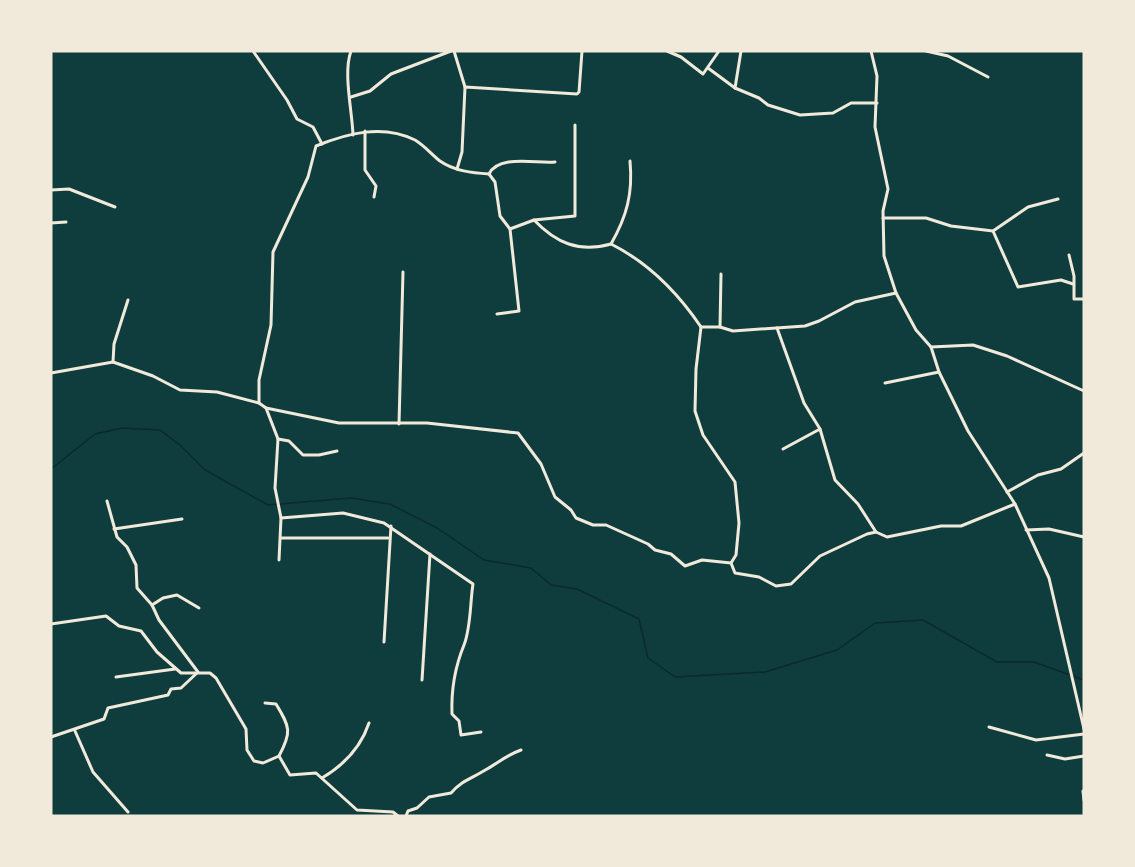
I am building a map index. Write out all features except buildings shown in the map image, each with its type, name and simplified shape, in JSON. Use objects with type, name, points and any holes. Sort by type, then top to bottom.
[{"type":"street","points":[[253,51],[288,100],[294,116],[301,123],[313,127],[322,144]]},
{"type":"street","points":[[351,51],[346,75],[351,97],[353,135]]},
{"type":"street","points":[[351,97],[370,91],[391,74],[452,51],[465,87],[462,152],[457,169]]},
{"type":"street","points":[[465,87],[577,94],[582,51]]},
{"type":"street","points":[[667,51],[681,57],[701,74],[708,68],[719,51]]},
{"type":"street","points":[[735,88],[741,51]]},
{"type":"street","points":[[871,51],[877,76],[875,127],[888,189],[882,218],[884,256],[896,293],[916,330],[931,347],[939,372],[978,448],[1015,504],[1049,578],[1084,729]]},
{"type":"street","points":[[926,51],[948,56],[987,77]]},
{"type":"street","points":[[708,68],[735,88],[759,98],[768,105],[800,115],[833,113],[851,103],[877,103]]},
{"type":"street","points":[[510,229],[534,220],[575,216],[575,125]]},
{"type":"street","points":[[259,403],[259,381],[271,325],[274,247],[308,177],[315,148],[322,144],[365,131],[386,130],[414,140],[440,161],[457,169],[489,174],[495,182],[500,216],[510,229],[519,311],[497,314]]},
{"type":"street","points":[[365,131],[365,170],[376,186],[374,197]]},
{"type":"street","points":[[612,244],[624,223],[631,199],[630,161]]},
{"type":"street","points":[[489,174],[495,167],[513,162],[555,162]]},
{"type":"street","points":[[51,190],[69,189],[115,207]]},
{"type":"street","points":[[882,218],[926,218],[951,226],[993,231],[1028,207],[1058,199]]},
{"type":"street","points":[[534,220],[550,237],[567,243],[594,249],[612,244],[632,254],[686,305],[701,327],[696,369],[695,411],[703,435],[735,482],[740,523],[736,555],[731,563]]},
{"type":"street","points":[[51,223],[66,222]]},
{"type":"street","points":[[993,231],[1018,287],[1061,280],[1073,284]]},
{"type":"street","points":[[1069,255],[1074,276],[1074,299],[1084,299]]},
{"type":"street","points":[[399,424],[404,272]]},
{"type":"street","points":[[720,327],[721,274]]},
{"type":"street","points":[[701,327],[720,327],[733,331],[811,324],[855,302],[896,293]]},
{"type":"street","points":[[113,362],[114,344],[128,300]]},
{"type":"street","points":[[777,328],[804,403],[820,429],[835,480],[858,504],[876,532],[888,537],[941,526],[961,526],[1015,504]]},
{"type":"street","points":[[931,347],[973,345],[1006,356],[1084,391]]},
{"type":"street","points":[[51,373],[113,362],[153,376],[180,390],[217,392],[259,403],[266,408],[339,423],[427,423],[518,433],[541,464],[555,497],[576,518],[593,525],[606,525],[648,544],[655,550],[671,554],[685,566],[702,560],[731,563]]},
{"type":"street","points":[[885,383],[939,372]]},
{"type":"street","points":[[266,408],[278,439],[275,488],[281,518],[279,560]]},
{"type":"street","points":[[783,449],[820,429]]},
{"type":"street","points":[[278,439],[289,441],[303,455],[319,455],[337,451]]},
{"type":"street","points":[[1007,492],[1038,475],[1061,469],[1084,453]]},
{"type":"street","points":[[107,501],[114,529],[136,566],[137,588],[152,605],[159,620],[198,672]]},
{"type":"street","points":[[281,518],[343,513],[391,526],[473,584],[464,644],[458,654],[452,695],[452,714],[459,721],[461,735],[481,732]]},
{"type":"street","points":[[114,529],[182,519]]},
{"type":"street","points":[[384,642],[388,538],[391,526]]},
{"type":"street","points":[[1026,530],[1049,529],[1084,537]]},
{"type":"street","points":[[731,563],[735,573],[783,586],[796,581],[820,556],[876,532]]},
{"type":"street","points":[[281,538],[388,538]]},
{"type":"street","points":[[422,680],[430,554]]},
{"type":"street","points":[[152,605],[177,595],[199,608]]},
{"type":"street","points":[[51,624],[109,616],[119,626],[141,631],[157,652],[175,669],[184,674],[198,672],[214,676],[246,729],[249,756],[260,763],[279,756],[287,741],[289,728],[276,704],[265,703]]},
{"type":"street","points":[[116,677],[175,669]]},
{"type":"street","points":[[51,738],[105,719],[108,708],[168,695],[171,689],[181,688],[185,681],[198,672]]},
{"type":"street","points":[[322,778],[340,767],[363,739],[369,723]]},
{"type":"street","points":[[989,727],[1036,740],[1084,735]]},
{"type":"street","points":[[75,731],[93,772],[128,812]]},
{"type":"street","points":[[406,816],[406,812],[417,808],[423,800],[451,793],[460,782],[487,769],[504,756],[521,750]]},
{"type":"street","points":[[1047,755],[1065,759],[1084,756]]},
{"type":"street","points":[[279,756],[290,775],[312,772],[322,778],[357,810],[393,812],[398,816]]},
{"type":"street","points":[[1083,791],[1084,800]]},
{"type":"waterway","points":[[51,469],[95,434],[122,428],[160,430],[181,446],[205,470],[268,505],[351,498],[390,504],[437,528],[484,560],[531,568],[551,585],[577,589],[639,619],[648,658],[675,677],[765,672],[837,650],[875,623],[923,620],[997,662],[1034,662],[1084,680]]}]
